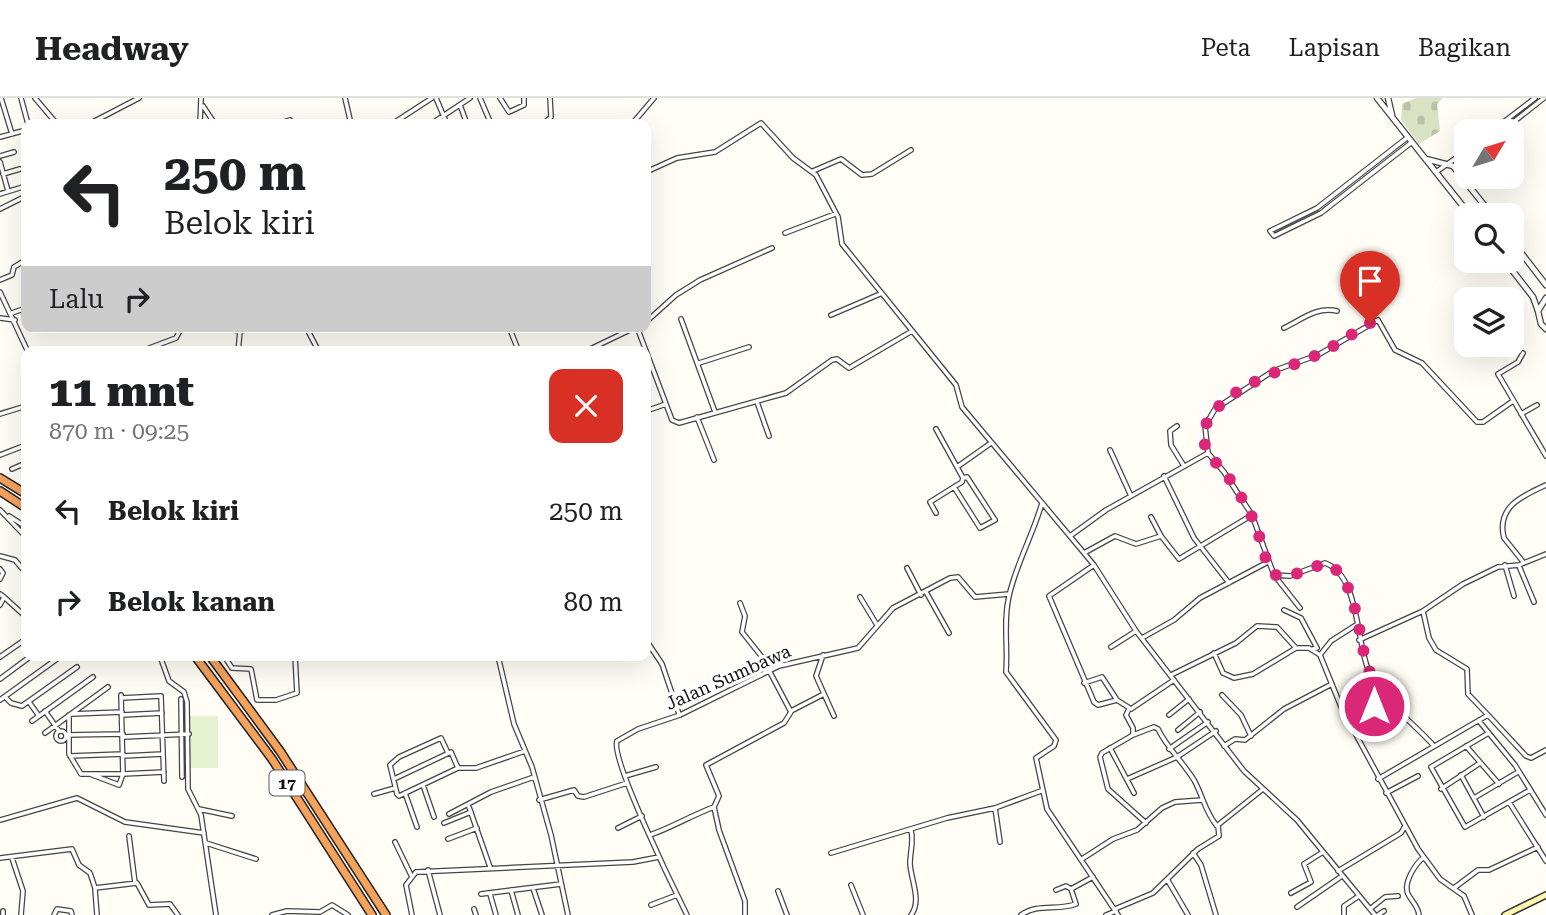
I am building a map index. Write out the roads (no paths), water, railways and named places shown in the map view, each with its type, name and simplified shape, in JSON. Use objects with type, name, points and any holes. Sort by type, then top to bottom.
[{"type":"highway","points":[[0,478],[21,491]]},
{"type":"highway","points":[[0,491],[21,505]]},
{"type":"highway","name":"17","points":[[199,661],[272,759],[372,915]]},
{"type":"highway","name":"17","points":[[214,661],[280,751],[386,915]]},
{"type":"main road","points":[[1506,915],[1546,895]]},
{"type":"street","points":[[1,98],[12,134]]},
{"type":"street","points":[[20,98],[26,119]]},
{"type":"street","points":[[35,98],[53,119]]},
{"type":"street","points":[[98,119],[139,98]]},
{"type":"street","points":[[200,119],[201,98]]},
{"type":"street","points":[[345,98],[350,119]]},
{"type":"street","points":[[400,119],[434,98],[445,119]]},
{"type":"street","points":[[438,119],[470,98]]},
{"type":"street","points":[[480,98],[489,119]]},
{"type":"street","points":[[500,98],[509,112],[524,105],[524,98]]},
{"type":"street","points":[[549,119],[551,117],[550,98]]},
{"type":"street","points":[[636,119],[654,98]]},
{"type":"street","points":[[1377,98],[1461,203]]},
{"type":"street","points":[[1388,98],[1394,119]]},
{"type":"street","points":[[1508,119],[1535,98]]},
{"type":"street","points":[[1517,119],[1544,98]]},
{"type":"street","points":[[201,105],[211,119]]},
{"type":"street","points":[[460,105],[465,119]]},
{"type":"street","points":[[651,170],[677,158],[715,152],[761,123],[793,158],[813,171],[836,214],[840,240],[880,294],[958,387],[961,405],[1094,565],[1136,631],[1216,732],[1224,746],[1246,774],[1292,814],[1370,909],[1376,915],[1384,911]]},
{"type":"street","points":[[0,137],[21,131]]},
{"type":"street","points":[[1410,140],[1321,213],[1274,236],[1270,231],[1317,208],[1410,140]]},
{"type":"street","points":[[813,171],[841,159],[862,175],[872,174],[911,150]]},
{"type":"street","points":[[0,156],[14,152]]},
{"type":"street","points":[[1426,159],[1448,163],[1454,167]]},
{"type":"street","points":[[1436,172],[1454,159]]},
{"type":"street","points":[[0,162],[8,191]]},
{"type":"street","points":[[3,174],[20,169]]},
{"type":"street","points":[[1349,184],[1353,189]]},
{"type":"street","points":[[0,194],[21,188]]},
{"type":"street","points":[[1472,189],[1483,203]]},
{"type":"street","points":[[0,209],[21,198]]},
{"type":"street","points":[[1317,208],[1321,213]]},
{"type":"street","points":[[785,233],[836,214]]},
{"type":"street","points":[[651,318],[676,295],[708,275],[772,248]]},
{"type":"street","points":[[1524,257],[1546,285]]},
{"type":"street","points":[[0,280],[12,275],[14,267],[21,263]]},
{"type":"street","points":[[1514,273],[1533,297],[1546,329]]},
{"type":"street","points":[[0,292],[26,346]]},
{"type":"street","points":[[831,314],[880,294]]},
{"type":"street","points":[[1538,311],[1546,298]]},
{"type":"street","points":[[11,313],[21,309]]},
{"type":"street","points":[[1284,328],[1314,312],[1328,309],[1337,311]]},
{"type":"street","points":[[0,318],[15,320]]},
{"type":"street","points":[[681,319],[715,412]]},
{"type":"street","points":[[1300,608],[1274,575],[1252,515],[1208,453],[1205,426],[1215,410],[1273,371],[1318,355],[1378,320],[1392,346],[1422,363],[1477,422],[1483,422],[1513,401]]},
{"type":"street","points":[[651,368],[674,422],[757,402],[791,390],[834,359],[851,368],[912,331]]},
{"type":"street","points":[[155,346],[176,338],[179,333]]},
{"type":"street","points":[[596,346],[624,333]]},
{"type":"street","points":[[699,363],[749,347]]},
{"type":"street","points":[[1521,357],[1498,374],[1546,456]]},
{"type":"street","points":[[757,402],[769,436]]},
{"type":"street","points":[[651,409],[666,404]]},
{"type":"street","points":[[1521,414],[1537,405]]},
{"type":"street","points":[[0,414],[21,408]]},
{"type":"street","points":[[698,417],[713,460]]},
{"type":"street","points":[[1177,426],[1170,431],[1169,440],[1184,466]]},
{"type":"street","points":[[936,429],[963,478]]},
{"type":"street","points":[[957,467],[991,443]]},
{"type":"street","points":[[0,454],[21,447]]},
{"type":"street","points":[[1110,450],[1131,496]]},
{"type":"street","points":[[1070,536],[1164,476],[1208,453]]},
{"type":"street","points":[[12,469],[21,465]]},
{"type":"street","points":[[1164,476],[1194,538],[1229,583]]},
{"type":"street","points":[[954,487],[980,528],[994,522],[967,477],[963,478]]},
{"type":"street","points":[[936,513],[930,502],[962,482],[963,478]]},
{"type":"street","points":[[1534,602],[1521,564],[1503,533],[1509,505],[1546,485]]},
{"type":"street","points":[[1042,503],[1034,532],[1009,594],[1005,622],[1009,644],[1007,675],[1056,740],[1054,746],[1035,758],[1047,809],[1116,912]]},
{"type":"street","points":[[0,510],[21,524]]},
{"type":"street","points":[[7,515],[21,531]]},
{"type":"street","points":[[1151,517],[1177,559],[1252,515]]},
{"type":"street","points":[[1084,553],[1115,536],[1136,544],[1161,536]]},
{"type":"street","points":[[1360,640],[1423,611],[1463,584],[1505,565],[1521,564],[1546,554]]},
{"type":"street","points":[[0,556],[15,559],[21,567]]},
{"type":"street","points":[[1142,638],[1174,620],[1200,598],[1268,561]]},
{"type":"street","points":[[1274,575],[1290,576],[1314,566],[1329,564],[1350,589],[1368,669],[1386,698],[1434,746]]},
{"type":"street","points":[[1094,565],[1049,596],[1084,682],[1097,704],[1117,699]]},
{"type":"street","points":[[1505,565],[1514,596]]},
{"type":"street","points":[[906,568],[921,595]]},
{"type":"street","points":[[0,569],[3,573],[0,579]]},
{"type":"street","name":"Jalan Sumbawa","points":[[687,915],[625,776],[615,747],[617,741],[638,729],[680,715],[770,671],[823,654],[858,648],[897,606],[954,576],[975,597],[1009,594]]},
{"type":"street","points":[[926,592],[949,633]]},
{"type":"street","points":[[0,606],[2,596],[21,613]]},
{"type":"street","points":[[860,597],[877,626]]},
{"type":"street","points":[[650,835],[670,829],[677,821],[714,807],[719,799],[706,762],[784,723],[791,716],[791,711],[770,671],[741,628],[745,616],[740,603]]},
{"type":"street","points":[[1284,610],[1301,618],[1320,655],[1330,685],[1378,779],[1424,858],[1440,879],[1464,896],[1472,915]]},
{"type":"street","points":[[1423,611],[1435,648],[1467,669],[1468,694],[1526,756],[1531,758],[1546,750]]},
{"type":"street","points":[[1133,735],[1133,728],[1125,715],[1129,709],[1172,677],[1264,625],[1282,629],[1296,648]]},
{"type":"street","points":[[1214,653],[1223,673],[1234,678],[1254,674],[1296,648],[1315,649],[1330,643],[1356,625]]},
{"type":"street","points":[[1111,647],[1136,631]]},
{"type":"street","points":[[0,657],[21,642]]},
{"type":"street","points":[[1320,655],[1330,643]]},
{"type":"street","points":[[651,648],[666,673],[680,715]]},
{"type":"street","points":[[823,654],[816,676],[822,695],[834,716]]},
{"type":"street","points":[[0,679],[25,661]]},
{"type":"street","points":[[0,701],[54,661]]},
{"type":"street","points":[[162,661],[169,681],[183,692],[189,734],[188,789],[199,809],[216,915]]},
{"type":"street","points":[[227,661],[232,668],[251,669],[257,700],[268,701],[297,693],[295,661]]},
{"type":"street","points":[[499,661],[514,724],[534,777],[568,915]]},
{"type":"street","points":[[5,696],[11,703],[22,706],[77,667]]},
{"type":"street","points":[[32,721],[93,677]]},
{"type":"street","points":[[1084,682],[1102,677],[1117,699],[1129,709]]},
{"type":"street","points":[[1224,746],[1251,736],[1284,709],[1330,685]]},
{"type":"street","points":[[44,733],[108,687]]},
{"type":"street","points":[[791,711],[822,695]]},
{"type":"street","points":[[1222,695],[1241,715],[1251,736]]},
{"type":"street","points":[[90,774],[119,785],[123,774],[121,696],[161,696],[164,781]]},
{"type":"street","points":[[1362,715],[1386,698]]},
{"type":"street","points":[[181,699],[182,777]]},
{"type":"street","points":[[1169,715],[1189,699]]},
{"type":"street","points":[[29,702],[39,716]]},
{"type":"street","points":[[45,711],[59,732],[68,735],[189,734]]},
{"type":"street","points":[[1178,730],[1200,712]]},
{"type":"street","points":[[70,715],[162,713]]},
{"type":"street","points":[[70,715],[70,756],[81,774],[164,772]]},
{"type":"street","points":[[1378,779],[1488,715]]},
{"type":"street","points":[[1479,720],[1515,765],[1546,815]]},
{"type":"street","points":[[1168,749],[1208,722]]},
{"type":"street","points":[[1106,915],[1153,893],[1194,853],[1219,836],[1217,826],[1206,813],[1194,781],[1168,749],[1156,727],[1133,735],[1100,757],[1106,786],[1146,823]]},
{"type":"street","points":[[59,732],[56,737],[60,741],[68,735]]},
{"type":"street","points":[[1127,779],[1177,757],[1216,732]]},
{"type":"street","points":[[1488,734],[1431,767],[1441,789],[1465,827],[1530,790]]},
{"type":"street","points":[[448,753],[441,738],[399,757],[390,765],[399,796],[458,768],[475,768],[525,751]]},
{"type":"street","points":[[1466,746],[1499,784]]},
{"type":"street","points":[[1110,748],[1134,793]]},
{"type":"street","points":[[394,779],[452,752],[458,768]]},
{"type":"street","points":[[70,756],[163,754]]},
{"type":"street","points":[[1441,789],[1481,763]]},
{"type":"street","points":[[625,776],[656,767]]},
{"type":"street","points":[[1475,798],[1518,772]]},
{"type":"street","points":[[1461,775],[1484,817]]},
{"type":"street","points":[[1386,793],[1418,776]]},
{"type":"street","points":[[449,814],[491,792],[534,777]]},
{"type":"street","points":[[539,800],[574,790],[578,796],[584,797],[628,783]]},
{"type":"street","points":[[423,785],[434,817]]},
{"type":"street","points":[[374,794],[395,788]]},
{"type":"street","points":[[1217,826],[1263,789]]},
{"type":"street","points":[[831,853],[995,808],[1041,791]]},
{"type":"street","points":[[405,793],[417,827]]},
{"type":"street","points":[[0,820],[77,799],[125,822],[204,833]]},
{"type":"street","points":[[1081,859],[1146,823],[1166,806],[1202,800]]},
{"type":"street","points":[[1509,802],[1546,861]]},
{"type":"street","points":[[714,807],[745,901],[745,915]]},
{"type":"street","points":[[995,808],[1000,842]]},
{"type":"street","points":[[199,809],[232,816]]},
{"type":"street","points":[[444,823],[470,810],[490,867]]},
{"type":"street","points":[[618,828],[642,816]]},
{"type":"street","points":[[1338,871],[1398,835],[1405,826]]},
{"type":"street","points":[[448,839],[477,828]]},
{"type":"street","points":[[911,830],[914,845],[911,867],[916,899],[911,915]]},
{"type":"street","points":[[129,836],[135,883]]},
{"type":"street","points":[[395,842],[411,875],[405,890],[412,915]]},
{"type":"street","points":[[206,843],[256,859]]},
{"type":"street","points":[[1454,888],[1478,870],[1489,870],[1538,847]]},
{"type":"street","points":[[0,858],[73,850],[79,865],[90,873],[95,888],[97,915]]},
{"type":"street","points":[[1291,893],[1311,882],[1304,864],[1323,852]]},
{"type":"street","points":[[1194,853],[1201,865],[1216,915]]},
{"type":"street","points":[[411,875],[428,870],[632,862],[659,857]]},
{"type":"street","points":[[12,858],[23,891],[20,915]]},
{"type":"street","points":[[1419,915],[1417,906],[1407,893],[1407,883],[1416,864],[1424,858]]},
{"type":"street","points":[[428,870],[440,915]]},
{"type":"street","points":[[1297,906],[1342,876]]},
{"type":"street","points":[[1071,889],[1093,877]]},
{"type":"street","points":[[1167,879],[1188,915]]},
{"type":"street","points":[[95,888],[135,883],[142,888],[149,905],[170,904],[178,915]]},
{"type":"street","points":[[481,894],[561,884]]},
{"type":"street","points":[[851,885],[863,915]]},
{"type":"street","points":[[1021,915],[1038,907],[1059,909],[1076,904],[1071,889],[1066,886],[1056,890]]},
{"type":"street","points":[[533,888],[542,915]]},
{"type":"street","points":[[510,890],[518,915]]},
{"type":"street","points":[[778,891],[787,915]]},
{"type":"street","points":[[490,893],[496,915]]},
{"type":"street","points":[[652,905],[677,895]]},
{"type":"street","points":[[1344,915],[1344,906],[1359,896]]},
{"type":"street","points":[[1370,909],[1385,897],[1398,896]]},
{"type":"street","points":[[272,915],[287,911],[316,913],[332,905],[348,915]]},
{"type":"street","points":[[54,915],[57,909],[71,911],[72,915]]},
{"type":"street","points":[[474,909],[476,915]]}]
